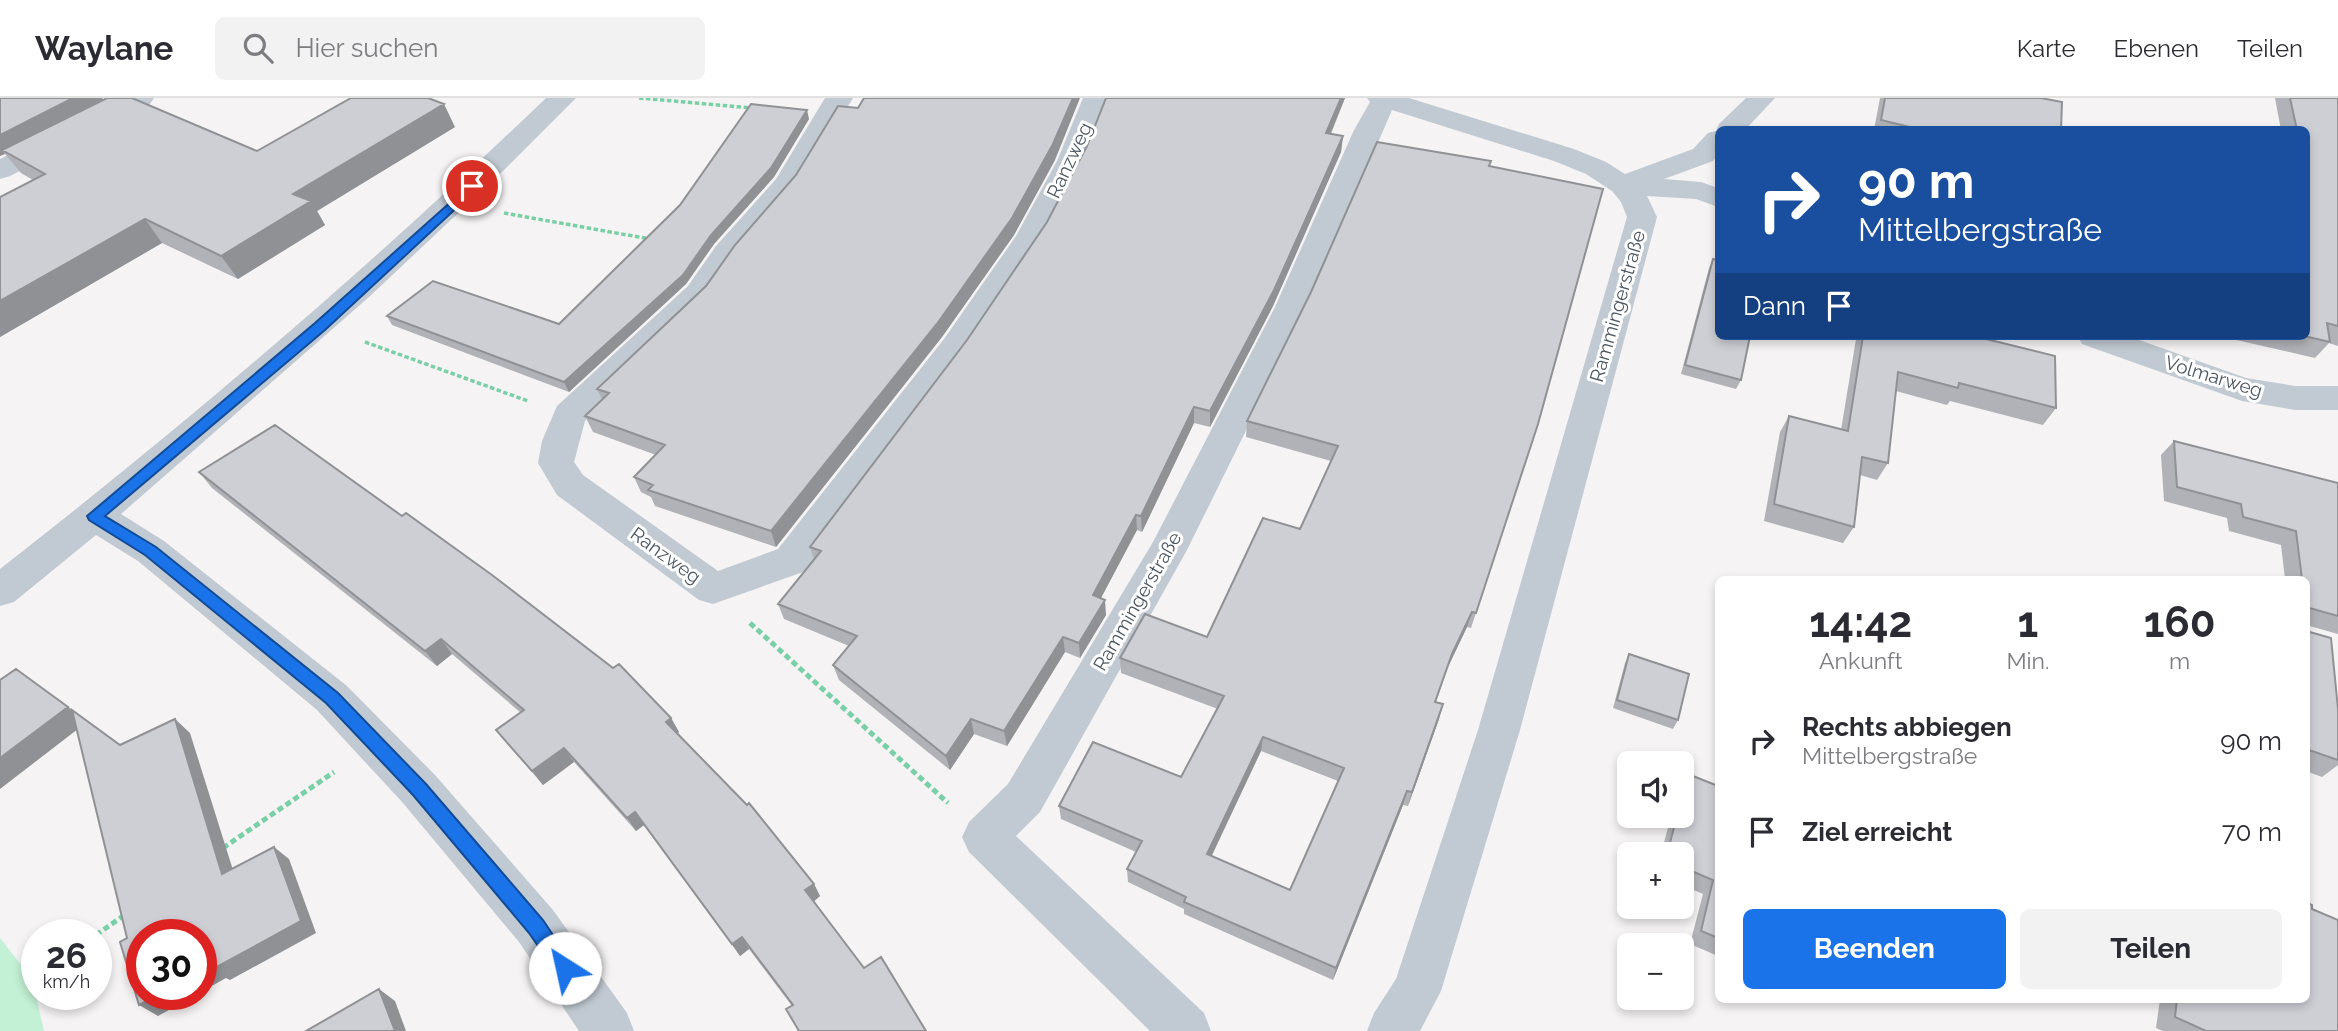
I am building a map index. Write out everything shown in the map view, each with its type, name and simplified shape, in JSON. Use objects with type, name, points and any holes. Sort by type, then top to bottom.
[{"type":"street","points":[[0,170],[140,98]]},
{"type":"street","points":[[0,591],[94,516],[320,326],[454,204],[562,98]]},
{"type":"street","name":"Ranzweg","points":[[834,106],[788,183],[727,253],[699,293],[569,415],[559,441],[556,463],[570,485],[713,589],[792,560],[956,347],[1031,237],[1071,161],[1097,98]]},
{"type":"street","points":[[1733,126],[1761,98]]},
{"type":"street","name":"Rammingerstraße","points":[[985,837],[1024,797],[1168,550],[1291,306],[1383,99],[1564,155],[1596,168],[1622,185],[1635,199],[1642,217],[1499,730],[1417,991],[1392,1031]]},
{"type":"street","points":[[1622,185],[1703,155],[1715,142]]},
{"type":"street","points":[[1622,185],[1701,191],[1715,197]]},
{"type":"street","name":"Volmarweg","points":[[2105,340],[2242,389],[2295,398],[2338,398]]},
{"type":"street","points":[[94,516],[151,551],[332,698],[419,789],[536,926],[609,1031]]},
{"type":"street","points":[[985,837],[1186,1031]]},
{"type":"path","points":[[639,98],[834,106]]},
{"type":"path","points":[[454,204],[727,253]]},
{"type":"path","points":[[320,326],[569,415]]},
{"type":"path","points":[[713,589],[985,837]]},
{"type":"path","points":[[219,851],[376,744]]},
{"type":"path","points":[[112,924],[130,912]]},
{"type":"green space","points":[[0,938],[21,965],[21,1010],[39,1010],[44,1031],[0,1031]]},
{"type":"building","points":[[0,98],[73,98],[0,135]]},
{"type":"building","points":[[107,98],[132,98],[257,151],[351,98],[428,98],[444,104],[293,194],[311,201],[221,256],[145,219],[0,301],[0,197],[45,174],[2,150]]},
{"type":"building","points":[[864,98],[1073,98],[1053,144],[1012,218],[939,321],[771,531],[648,490],[653,485],[634,477],[665,445],[585,416],[609,393],[597,389],[706,286],[735,245],[796,175],[838,106],[858,108]]},
{"type":"building","points":[[1106,98],[1341,98],[1326,133],[1343,136],[1274,290],[1210,411],[1194,407],[1141,516],[1136,515],[1093,595],[1105,600],[1079,643],[1063,637],[1004,731],[971,719],[946,756],[833,665],[857,636],[778,604],[821,551],[810,547],[967,340],[1047,222],[1087,146]]},
{"type":"building","points":[[1885,98],[2041,98],[2062,102],[2061,126],[1906,126],[1881,120]]},
{"type":"building","points":[[2290,98],[2338,98],[2338,326],[2327,323],[2330,342],[2310,337],[2310,126],[2296,126]]},
{"type":"building","points":[[751,104],[807,110],[771,168],[711,235],[683,275],[564,382],[387,316],[433,281],[559,324],[680,205]]},
{"type":"building","points":[[1377,142],[1491,161],[1489,166],[1603,189],[1538,424],[1476,613],[1472,612],[1452,654],[1435,702],[1443,704],[1412,792],[1407,791],[1336,968],[1184,902],[1186,897],[1127,869],[1142,841],[1059,806],[1093,742],[1181,777],[1224,696],[1120,658],[1145,614],[1207,637],[1263,518],[1300,529],[1338,446],[1247,421],[1311,292]],"holes":[[[1263,737],[1344,768],[1290,890],[1207,854]]]},
{"type":"building","points":[[1715,259],[1715,340],[1749,340],[1741,380],[1685,365]]},
{"type":"building","points":[[1862,340],[1990,340],[2055,356],[2056,408],[1959,383],[1958,388],[1898,372],[1888,463],[1862,457],[1854,527],[1774,504],[1789,416],[1848,431]]},
{"type":"building","points":[[275,425],[402,516],[406,513],[613,668],[619,664],[671,718],[666,722],[747,805],[749,803],[814,884],[805,890],[864,968],[881,957],[926,1031],[799,1031],[786,1009],[793,1005],[742,937],[732,944],[635,812],[627,818],[564,748],[532,771],[496,730],[524,710],[441,639],[425,651],[199,472]]},
{"type":"building","points":[[2174,441],[2338,483],[2338,616],[2310,608],[2310,576],[2302,576],[2296,531],[2243,517],[2241,504],[2177,487]]},
{"type":"building","points":[[2310,632],[2331,638],[2338,709],[2338,760],[2310,750]]},
{"type":"building","points":[[1629,654],[1689,674],[1678,720],[1617,700]]},
{"type":"building","points":[[16,669],[68,707],[0,758],[0,680]]},
{"type":"building","points":[[72,710],[120,745],[175,719],[222,874],[274,847],[301,921],[217,967],[217,919],[126,919],[126,934]]},
{"type":"building","points":[[1694,776],[1715,785],[1715,937],[1701,931],[1713,880],[1694,872],[1694,842],[1670,842],[1674,828],[1694,828]]},
{"type":"building","points":[[2310,904],[2312,909],[2338,920],[2338,1031],[2206,1031],[2175,1017],[2177,1003],[2310,1003]]},
{"type":"building","points":[[126,939],[126,962],[120,942]]},
{"type":"building","points":[[379,989],[395,1031],[306,1031]]},
{"type":"route","points":[[472,186],[320,326],[94,516],[151,551],[332,698],[419,789],[536,926],[565,968]]}]
